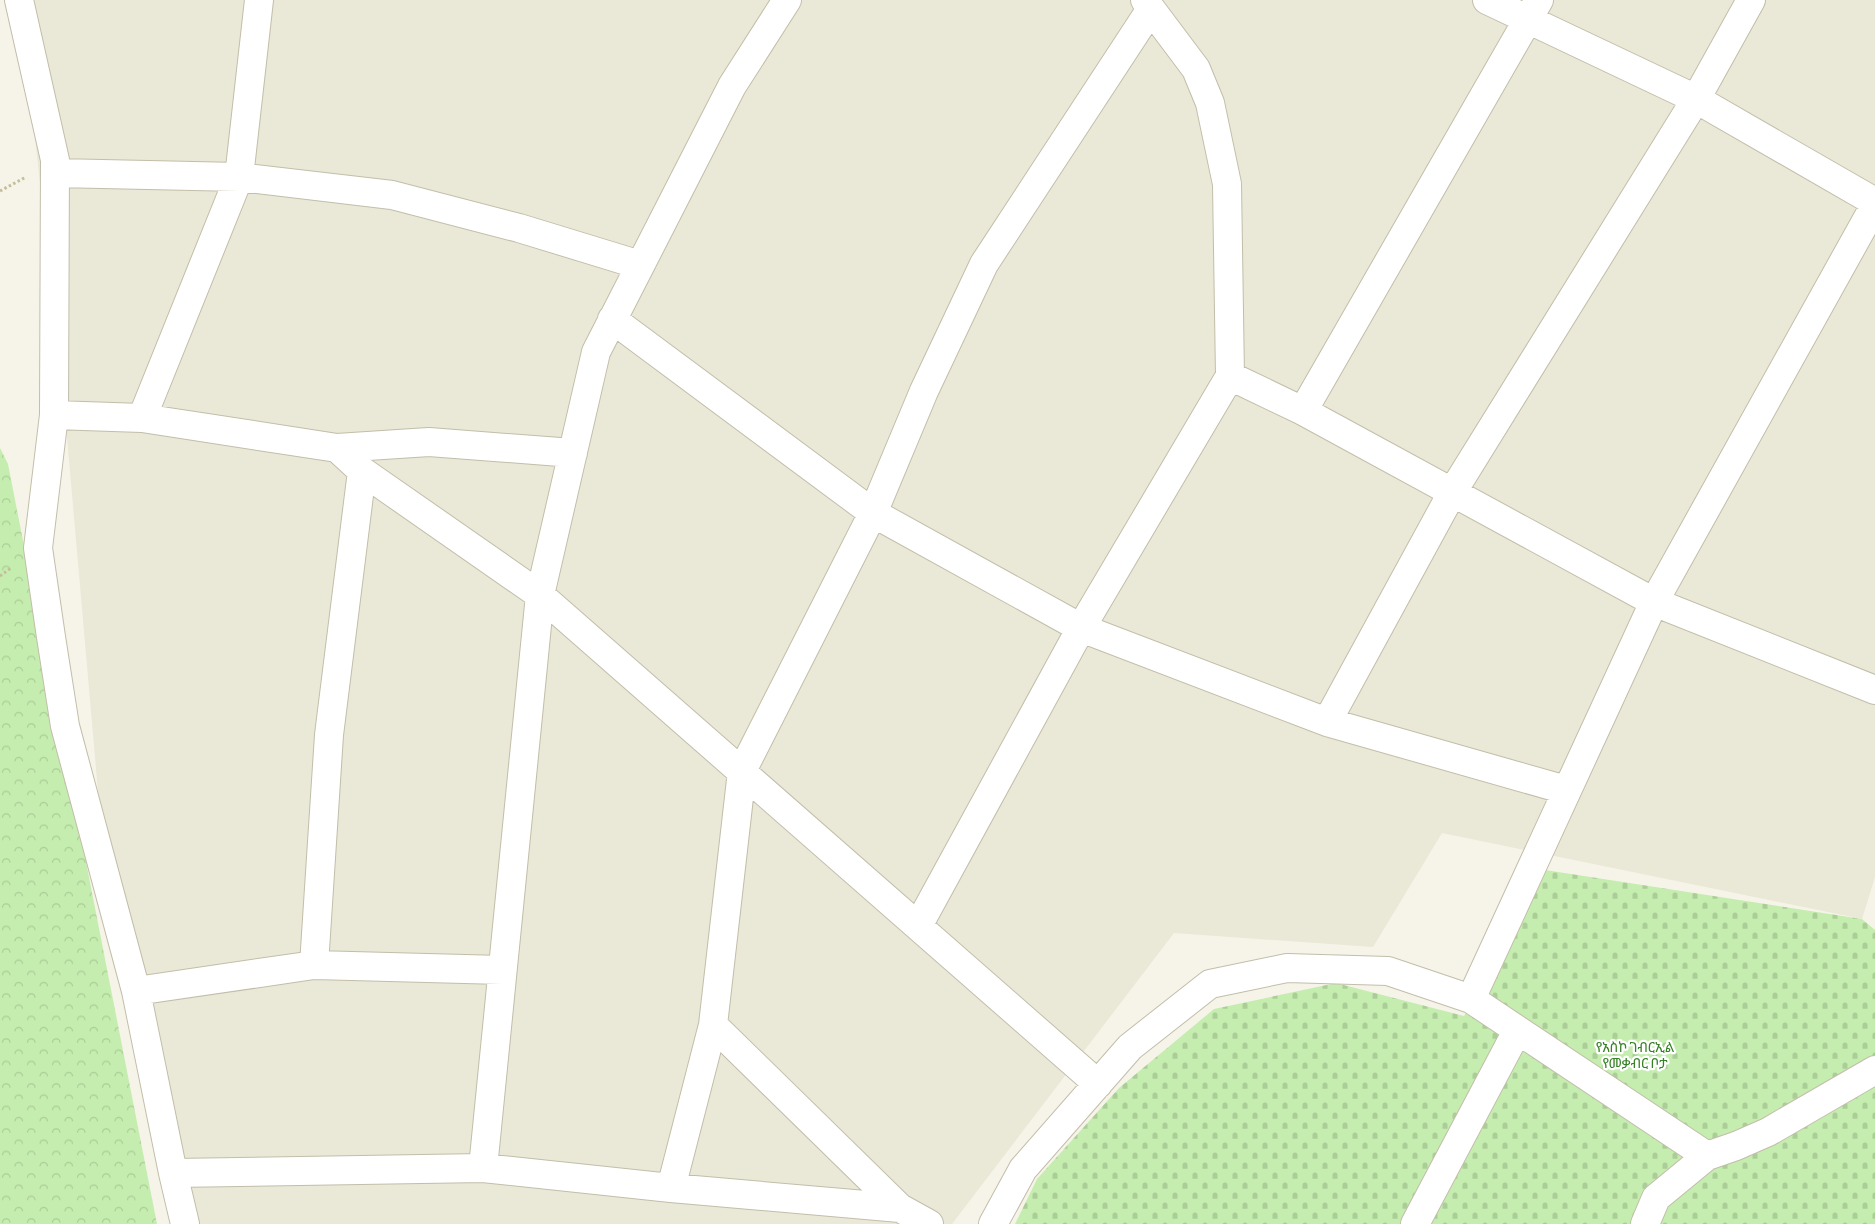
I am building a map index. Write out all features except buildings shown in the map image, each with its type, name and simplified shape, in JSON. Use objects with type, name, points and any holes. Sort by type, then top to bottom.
[{"type":"street","points":[[19,0],[56,160],[54,415],[38,548],[65,726],[136,991],[185,1224]]},
{"type":"street","points":[[142,418],[239,177],[259,0]]},
{"type":"street","points":[[483,1168],[540,595],[596,352],[732,86],[787,0]]},
{"type":"street","points":[[1471,999],[1654,602],[1875,203],[1534,9],[1487,0]]},
{"type":"street","points":[[1327,722],[1453,491],[1696,100],[1751,0]]},
{"type":"street","points":[[671,1188],[713,1025],[742,771],[873,513],[924,391],[984,264],[1148,5],[1196,69],[1210,103],[1227,184],[1230,376],[1081,628],[918,926]]},
{"type":"street","points":[[1303,411],[1534,9]]},
{"type":"street","points":[[56,173],[239,177],[392,194],[519,228],[640,265]]},
{"type":"street","points":[[612,319],[873,513],[1081,628],[1327,722],[1566,790]]},
{"type":"street","points":[[1230,376],[1303,411],[1654,602],[1875,690]]},
{"type":"street","points":[[54,415],[142,418],[337,448],[429,442],[572,453]]},
{"type":"street","points":[[337,448],[362,471],[540,595],[1098,1084]]},
{"type":"street","points":[[314,964],[329,735],[362,471]]},
{"type":"street","points":[[136,991],[314,964],[502,970]]},
{"type":"street","points":[[993,1224],[1023,1169],[1130,1047],[1210,984],[1287,968],[1388,971],[1471,999],[1707,1156]]},
{"type":"street","points":[[713,1025],[900,1208],[929,1224]]},
{"type":"street","points":[[1415,1224],[1517,1030]]},
{"type":"street","points":[[1645,1224],[1656,1198],[1707,1156],[1768,1132],[1875,1070]]},
{"type":"street","points":[[173,1173],[483,1168],[671,1188],[900,1208]]},
{"type":"shaded area","points":[[20,0],[1875,0],[1875,877],[1862,919],[1442,833],[1373,947],[1174,933],[952,1224],[184,1224],[102,837],[64,403]]},
{"type":"green space","points":[[0,448],[8,464],[157,1224],[0,1224]]},
{"type":"green space","name":"የአስኮ ገብርኢል የመቃብር ቦታ","points":[[1545,870],[1862,919],[1875,930],[1875,1224],[1015,1224],[1037,1179],[1119,1088],[1214,1009],[1336,983],[1464,1016]]}]
